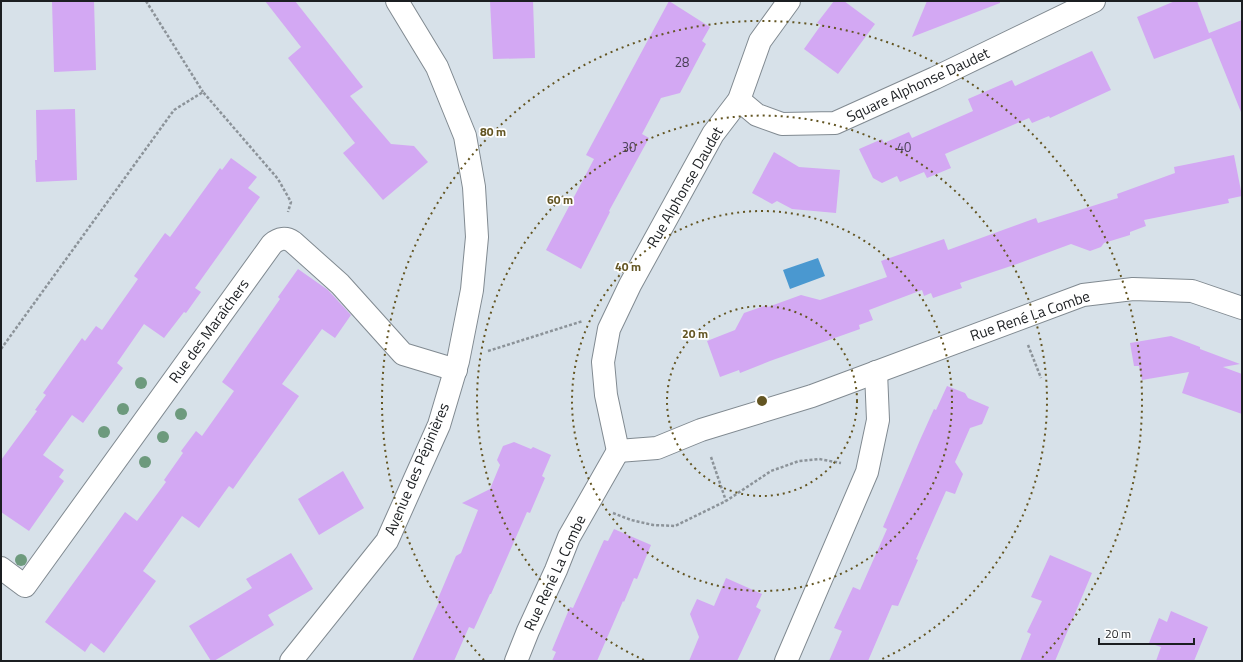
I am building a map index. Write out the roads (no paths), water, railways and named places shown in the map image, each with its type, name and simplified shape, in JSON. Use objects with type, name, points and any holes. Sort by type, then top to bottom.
[{"type":"street","name":"Avenue des Pépinières","points":[[291,661],[387,541],[439,425],[457,366],[472,290],[477,237],[474,187],[467,143],[437,67],[397,1]]},
{"type":"street","name":"Rue Alphonse Daudet","points":[[618,451],[606,395],[602,362],[609,329],[630,285],[713,134],[739,100],[760,42],[789,1]]},
{"type":"street","name":"Square Alphonse Daudet","points":[[739,100],[757,115],[782,124],[835,123],[935,78],[1094,1]]},
{"type":"street","name":"Rue des Maraîchers","points":[[1,568],[25,586],[272,244],[277,240],[288,239],[293,242],[340,284],[403,354],[457,366]]},
{"type":"street","name":"Rue René La Combe","points":[[516,661],[569,537],[618,451],[657,448],[701,430],[812,396],[1083,295],[1134,289],[1192,291],[1240,303]]},
{"type":"street","points":[[786,661],[867,472],[878,420],[876,372]]},
{"type":"water","points":[[818,258],[825,276],[790,289],[783,270]]}]
